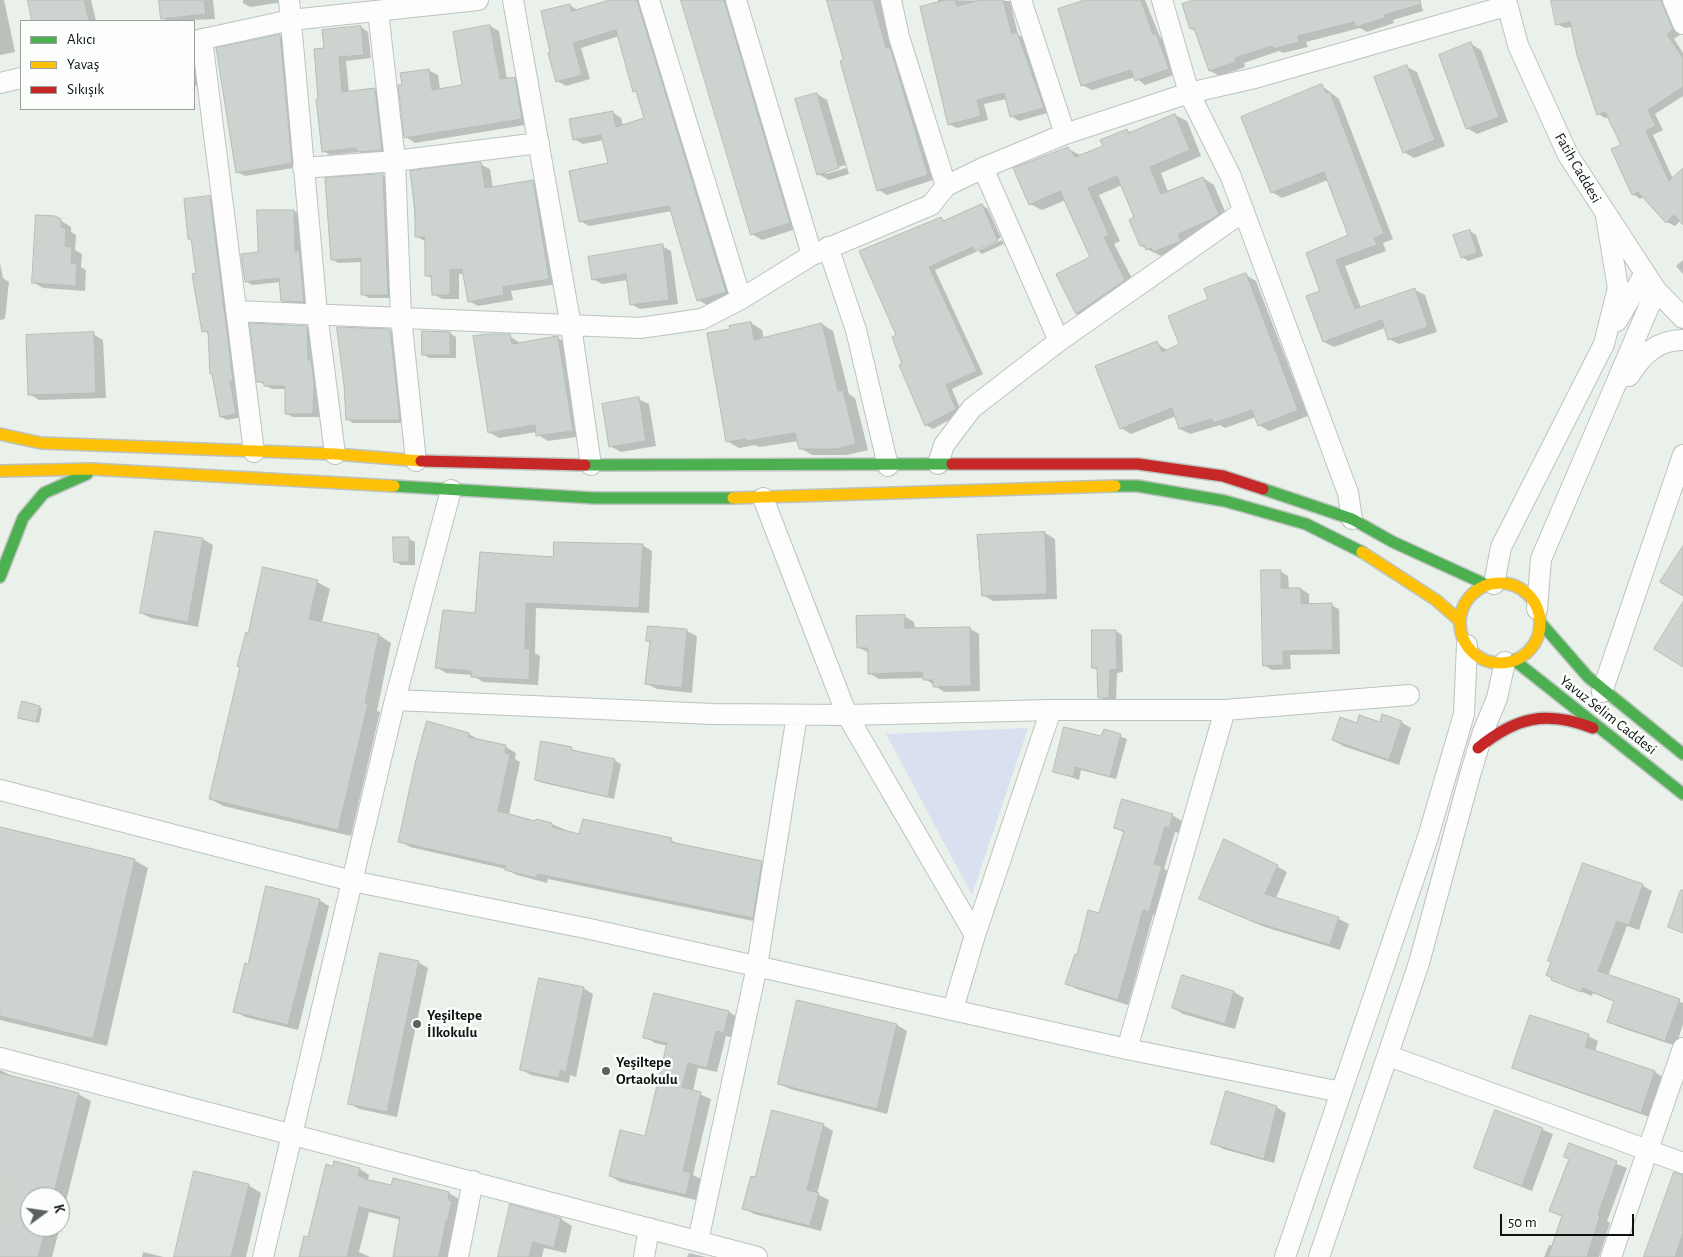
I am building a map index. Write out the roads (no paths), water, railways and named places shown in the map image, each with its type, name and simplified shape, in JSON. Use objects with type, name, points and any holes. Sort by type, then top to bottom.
[{"type":"main road","points":[[0,434],[41,443],[335,454],[416,461],[591,465],[888,466],[938,464],[1138,464],[1223,476],[1352,519],[1393,542],[1490,585],[1511,585],[1522,590],[1531,598],[1538,615],[1538,635],[1532,647],[1522,656],[1509,661],[1486,660],[1475,654],[1466,645],[1461,633],[1462,610],[1468,599],[1490,585]]},
{"type":"main road","points":[[0,471],[107,470],[594,498],[763,498],[941,490],[1138,486],[1225,501],[1306,524],[1375,559],[1436,600],[1460,622]]},
{"type":"main road","points":[[0,577],[23,518],[44,493],[82,474],[107,470]]},
{"type":"main road","points":[[0,542],[0,561]]},
{"type":"main road","name":"Yavuz Selim Caddesi","points":[[1538,615],[1562,650],[1602,692],[1683,754]]},
{"type":"main road","name":"Yavuz Selim Caddesi","points":[[1509,661],[1611,736],[1683,794]]},
{"type":"main road","points":[[1478,748],[1495,734],[1514,723],[1538,717],[1565,719],[1611,736]]},
{"type":"street","points":[[289,0],[317,313],[335,454]]},
{"type":"street","points":[[254,452],[198,40],[291,20],[478,0]]},
{"type":"street","points":[[513,0],[571,326],[591,465]]},
{"type":"street","points":[[650,0],[741,299]]},
{"type":"street","points":[[736,0],[820,251],[856,330],[888,466]]},
{"type":"street","points":[[891,0],[899,37],[946,186]]},
{"type":"street","points":[[1021,0],[1065,134]]},
{"type":"street","points":[[1162,0],[1189,93],[1231,177],[1348,493],[1352,519]]},
{"type":"street","points":[[1673,0],[1683,24]]},
{"type":"street","points":[[236,310],[640,328],[702,318],[741,299],[820,251],[931,205],[946,186],[983,168],[1065,134],[1189,93],[1254,78],[1506,3]]},
{"type":"street","name":"Fatih Caddesi","points":[[1506,3],[1518,45],[1568,155],[1606,216],[1651,282],[1683,318]]},
{"type":"street","points":[[378,11],[395,161],[401,318],[416,461]]},
{"type":"street","points":[[0,83],[20,78]]},
{"type":"street","points":[[303,168],[395,161],[538,143]]},
{"type":"street","points":[[983,168],[1058,340]]},
{"type":"street","points":[[938,464],[944,445],[972,408],[1058,340],[1244,211]]},
{"type":"street","points":[[1604,344],[1618,288],[1606,216]]},
{"type":"street","points":[[1490,585],[1501,547],[1604,344],[1651,282]]},
{"type":"street","points":[[1538,615],[1541,559],[1587,452],[1651,282]]},
{"type":"street","points":[[1587,452],[1641,357],[1659,344],[1683,340]]},
{"type":"street","points":[[1602,692],[1683,455]]},
{"type":"street","points":[[263,1257],[395,700],[452,490]]},
{"type":"street","points":[[763,498],[847,715],[975,935]]},
{"type":"street","points":[[1285,1257],[1440,799],[1464,714],[1466,645]]},
{"type":"street","points":[[1319,1257],[1389,1056],[1419,963],[1478,748],[1509,661]]},
{"type":"street","points":[[395,700],[714,714],[847,715],[1051,710],[1225,710],[1409,695]]},
{"type":"street","points":[[953,1009],[975,935],[1051,710]]},
{"type":"street","points":[[1127,1049],[1225,710]]},
{"type":"street","points":[[698,1241],[757,966],[797,715]]},
{"type":"street","points":[[0,790],[352,881],[590,929],[1127,1049],[1340,1092]]},
{"type":"street","points":[[1610,1257],[1683,1048]]},
{"type":"street","points":[[1389,1056],[1683,1163]]},
{"type":"street","points":[[0,1058],[474,1181],[757,1257]]},
{"type":"street","points":[[458,1257],[474,1181]]},
{"type":"street","points":[[644,1257],[650,1228]]},
{"type":"place","name":"Yeşiltepe İlkokulu","points":[[417,1024]]},
{"type":"place","name":"Yeşiltepe Ortaokulu","points":[[606,1071]]}]
